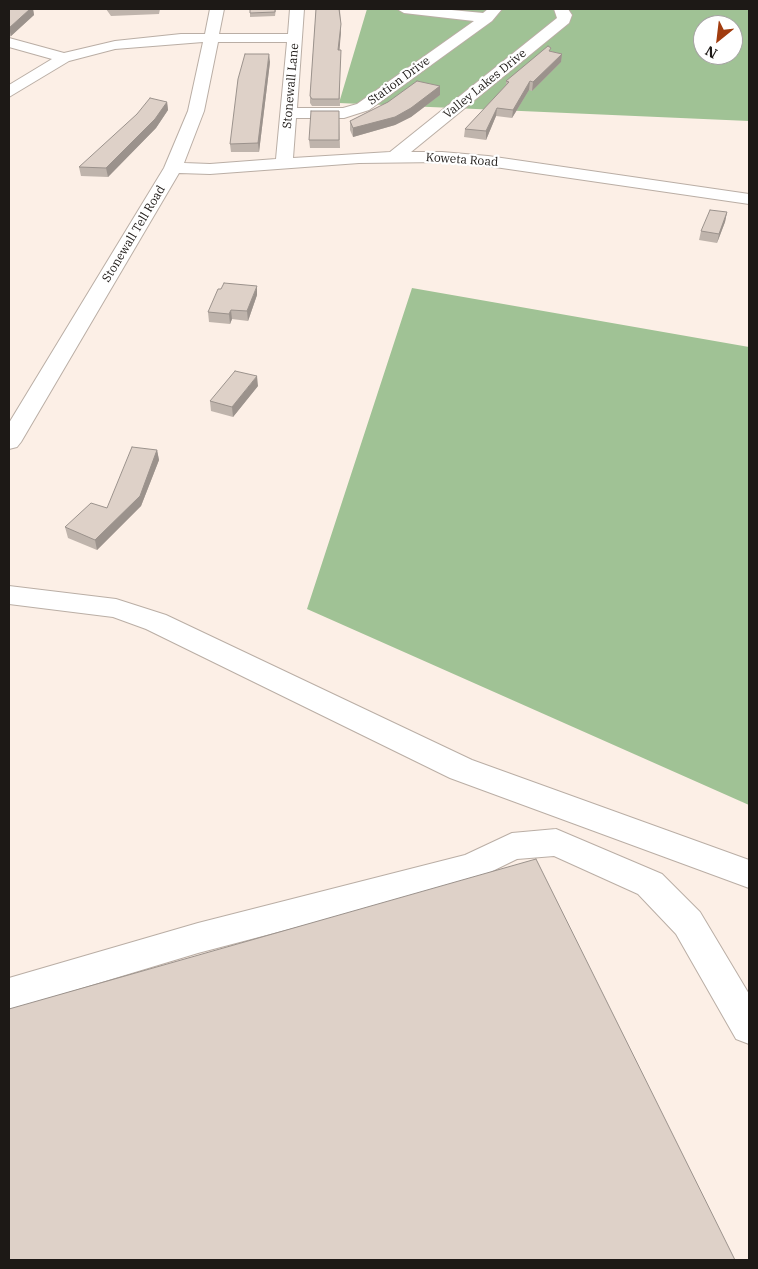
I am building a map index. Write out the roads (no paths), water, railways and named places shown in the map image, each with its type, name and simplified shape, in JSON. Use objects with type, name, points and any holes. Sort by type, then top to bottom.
[{"type":"street","name":"Stonewall Tell Road","points":[[9,442],[173,168],[196,111],[217,9]]},
{"type":"street","name":"Stonewall Lane","points":[[284,164],[297,9]]},
{"type":"street","points":[[404,9],[491,13]]},
{"type":"street","name":"Valley Lakes Drive","points":[[396,156],[564,20],[565,15],[561,9]]},
{"type":"street","name":"Station Drive","points":[[288,113],[344,113],[363,108],[491,13]]},
{"type":"street","points":[[9,92],[64,58],[115,45],[181,38],[294,38]]},
{"type":"street","points":[[9,42],[64,58]]},
{"type":"street","name":"Koweta Road","points":[[173,168],[210,169],[396,156],[488,161],[749,199]]},
{"type":"street","points":[[9,595],[116,608],[156,622],[461,768],[749,874]]},
{"type":"street","points":[[9,994],[198,938],[472,867],[512,846],[556,842],[650,884],[688,923],[749,1027]]}]
